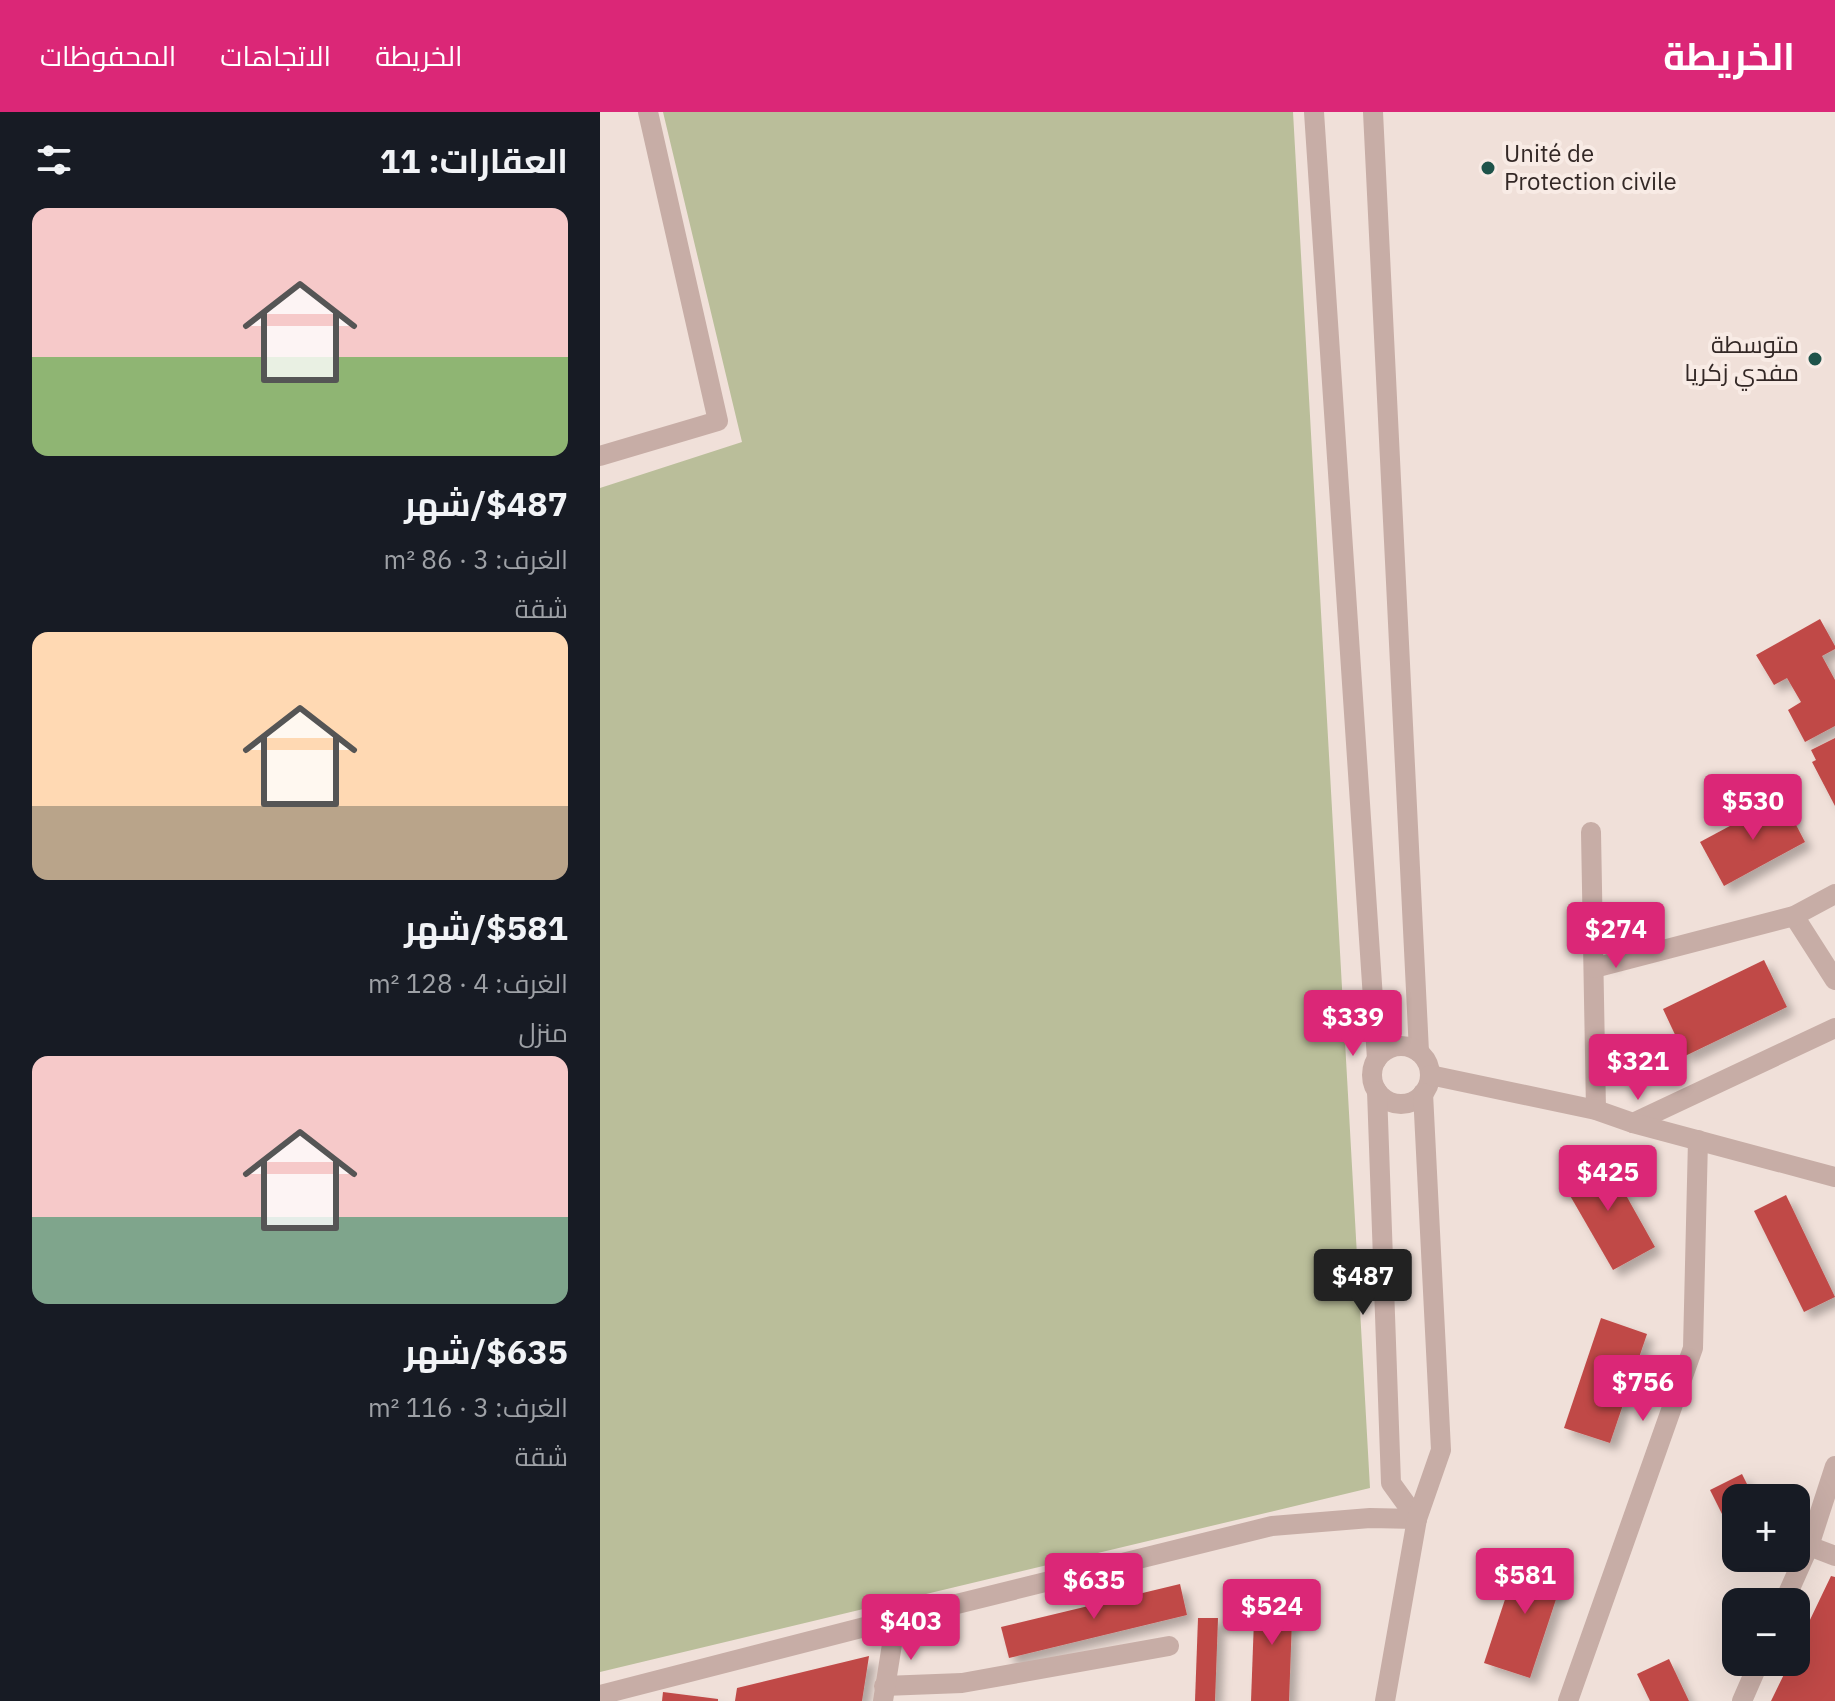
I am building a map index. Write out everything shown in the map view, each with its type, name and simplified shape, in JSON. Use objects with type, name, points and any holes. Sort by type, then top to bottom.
[{"type":"street","points":[[600,456],[718,421],[648,112]]},
{"type":"street","points":[[1314,112],[1377,1059],[1372,1075],[1377,1091],[1391,1483],[1417,1519]]},
{"type":"street","points":[[1373,112],[1419,1052]]},
{"type":"street","points":[[1591,832],[1596,1110]]},
{"type":"street","points":[[1594,968],[1794,916],[1835,894]]},
{"type":"street","points":[[1794,916],[1835,980]]},
{"type":"street","points":[[1633,1123],[1835,1028]]},
{"type":"street","points":[[1377,1059],[1401,1046],[1419,1052],[1425,1058],[1441,1450],[1417,1519],[1385,1701]]},
{"type":"street","points":[[1377,1091],[1391,1102],[1400,1104],[1417,1099],[1427,1084]]},
{"type":"street","points":[[1427,1084],[1596,1110],[1633,1123],[1835,1177]]},
{"type":"street","points":[[1568,1701],[1693,1348],[1698,1140]]},
{"type":"street","points":[[1810,1543],[1835,1466]]},
{"type":"street","points":[[600,1695],[1272,1526],[1370,1518],[1417,1519]]},
{"type":"street","points":[[1810,1546],[1835,1556]]},
{"type":"street","points":[[896,1619],[884,1694],[1169,1646]]},
{"type":"street","points":[[1742,1701],[1753,1676]]},
{"type":"green space","points":[[663,112],[1293,112],[1370,1488],[600,1672],[600,488],[742,442]]},
{"type":"building","points":[[1820,619],[1835,646],[1822,656],[1835,680],[1835,726],[1805,742],[1788,710],[1801,702],[1787,678],[1774,685],[1756,655]]},
{"type":"building","points":[[1835,738],[1835,806],[1812,762],[1816,760],[1811,750]]},
{"type":"building","points":[[1782,798],[1805,842],[1724,886],[1700,842]]},
{"type":"building","points":[[1764,960],[1787,1007],[1685,1056],[1663,1009]]},
{"type":"building","points":[[1604,1156],[1655,1247],[1613,1270],[1561,1180]]},
{"type":"building","points":[[1786,1195],[1835,1297],[1804,1312],[1754,1211]]},
{"type":"building","points":[[1601,1318],[1647,1334],[1610,1443],[1564,1428]]},
{"type":"building","points":[[1742,1474],[1747,1484],[1722,1484]]},
{"type":"building","points":[[1722,1484],[1722,1514],[1710,1490]]},
{"type":"building","points":[[1520,1554],[1566,1569],[1530,1678],[1484,1663]]},
{"type":"building","points":[[1831,1576],[1835,1577],[1835,1701],[1771,1701],[1783,1676],[1810,1676],[1810,1620]]},
{"type":"building","points":[[1180,1584],[1187,1615],[1009,1658],[1001,1627]]},
{"type":"building","points":[[1255,1592],[1293,1593],[1289,1701],[1251,1701]]},
{"type":"building","points":[[1198,1618],[1218,1618],[1215,1701],[1195,1701]]},
{"type":"building","points":[[869,1656],[862,1701],[735,1701],[737,1688]]},
{"type":"building","points":[[1669,1659],[1689,1701],[1650,1701],[1637,1674]]},
{"type":"building","points":[[663,1692],[718,1699],[718,1701],[662,1701]]},
{"type":"place","name":"Unité de Protection civile","points":[[1488,168]]},
{"type":"place","name":"متوسطة مفدي زكريا","points":[[1815,359]]}]
